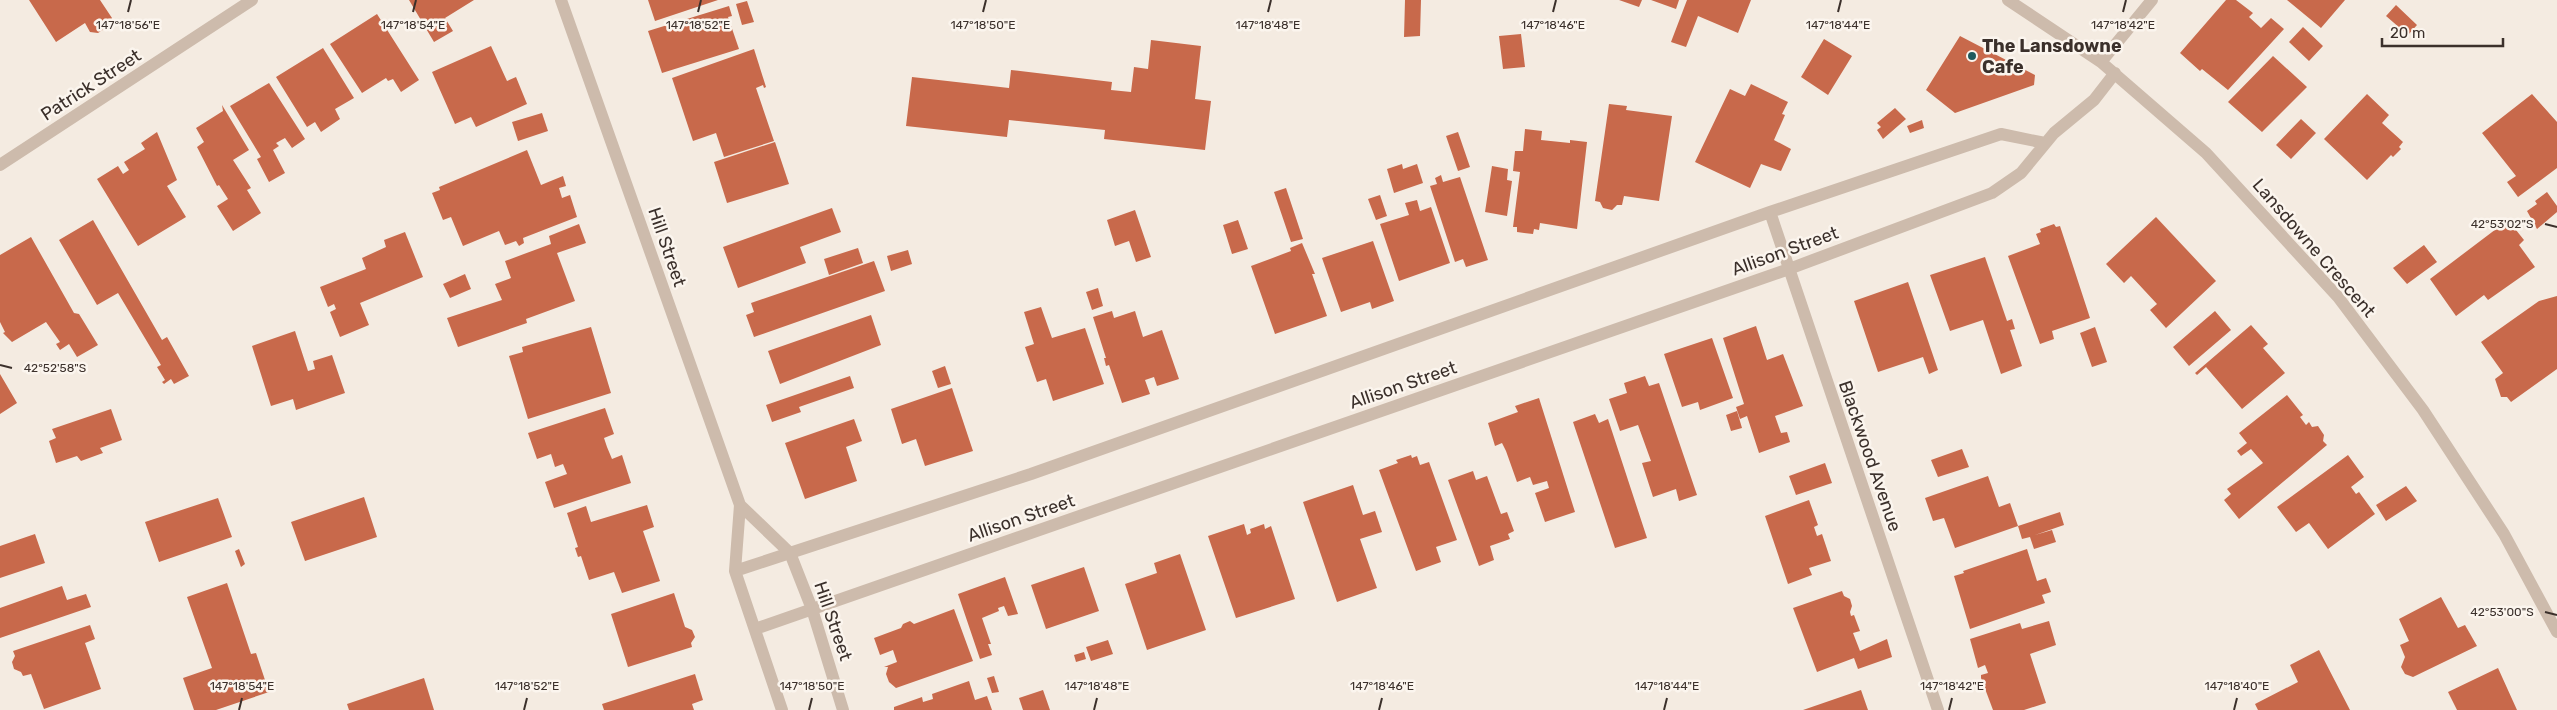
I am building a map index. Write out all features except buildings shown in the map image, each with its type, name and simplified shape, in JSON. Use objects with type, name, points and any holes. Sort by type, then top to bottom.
[{"type":"street","name":"Patrick Street","points":[[0,165],[252,0]]},
{"type":"street","name":"Hill Street","points":[[561,0],[740,505],[736,572],[782,710]]},
{"type":"street","name":"Lansdowne Crescent","points":[[2008,0],[2102,62],[2206,153],[2338,297],[2423,410],[2488,509],[2504,534],[2557,632]]},
{"type":"street","points":[[2102,62],[2152,0]]},
{"type":"street","name":"Allison Street","points":[[755,629],[1789,269],[1992,193],[2021,173],[2054,133],[2094,100],[2115,74]]},
{"type":"street","points":[[736,572],[1040,471],[1770,212],[2001,134],[2045,143]]},
{"type":"street","name":"Blackwood Avenue","points":[[1770,212],[1938,710]]},
{"type":"street","name":"Hill Street","points":[[740,505],[790,553],[812,610],[843,710]]},
{"type":"place","name":"The Lansdowne Cafe","points":[[1972,56]]}]
